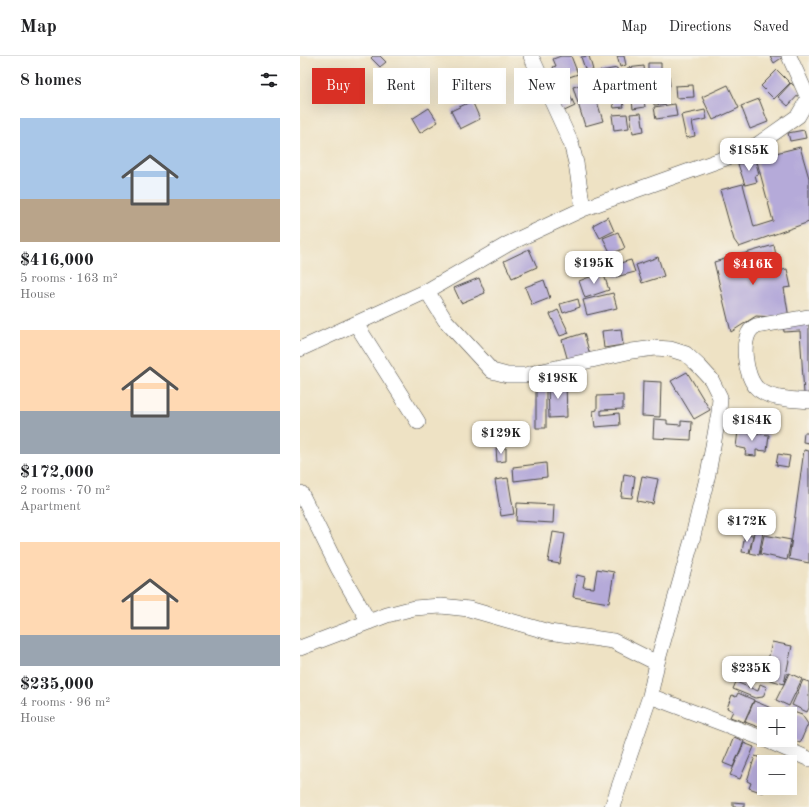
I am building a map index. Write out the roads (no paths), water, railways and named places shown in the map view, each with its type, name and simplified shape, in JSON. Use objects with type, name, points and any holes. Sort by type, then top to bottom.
[{"type":"street","points":[[530,56],[571,143],[584,209]]},
{"type":"street","points":[[300,348],[427,291],[508,244],[584,209],[703,167],[757,145],[798,116],[809,98],[789,56]]},
{"type":"street","points":[[427,291],[445,320],[492,371],[507,375],[525,375],[598,358],[655,348],[686,354],[711,379],[720,397],[719,412],[708,474],[692,540],[657,663],[650,696],[612,807]]},
{"type":"street","points":[[809,317],[751,328],[747,334],[745,344],[749,370],[757,388],[775,397],[809,401]]},
{"type":"street","points":[[356,324],[418,422]]},
{"type":"street","points":[[301,493],[338,568],[369,622]]},
{"type":"street","points":[[300,648],[369,622],[414,608],[441,606],[469,609],[549,632],[613,641],[657,663]]},
{"type":"street","points":[[650,696],[757,737]]},
{"type":"street","points":[[781,747],[809,759]]}]
